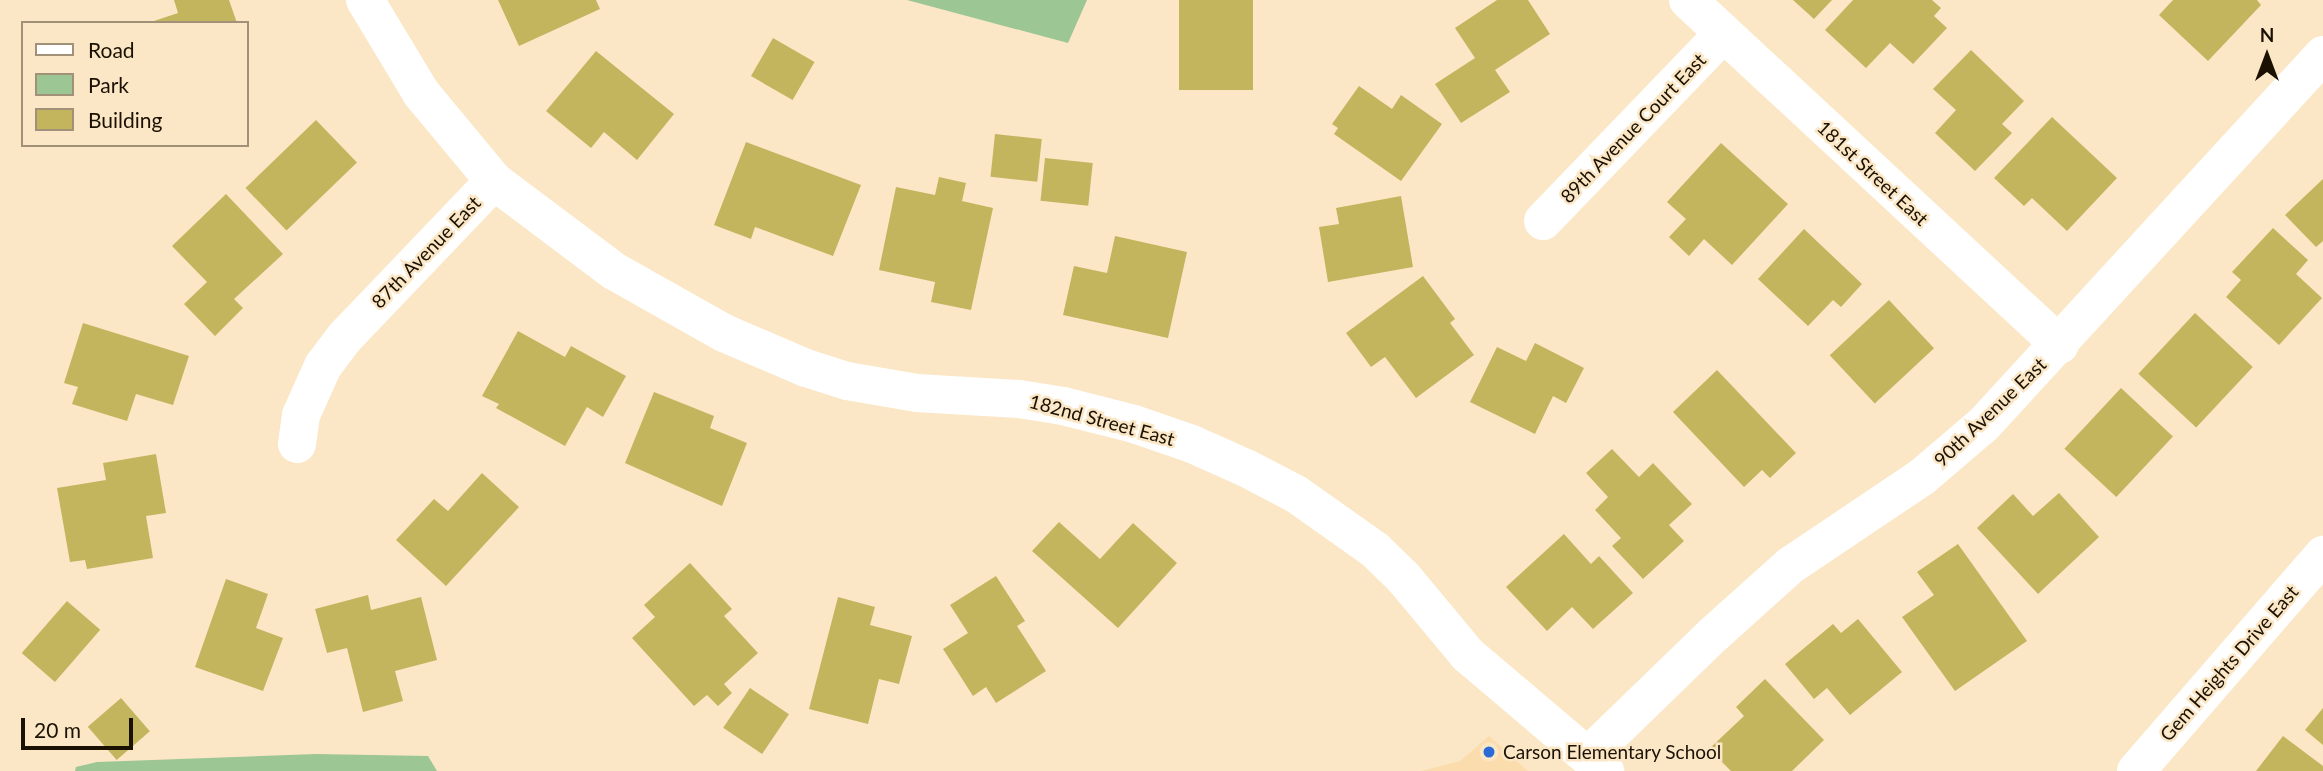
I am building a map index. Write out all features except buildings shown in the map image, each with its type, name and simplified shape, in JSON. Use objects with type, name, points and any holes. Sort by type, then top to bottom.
[{"type":"street","name":"87th Avenue East","points":[[297,444],[305,404],[323,366],[345,337],[494,181],[421,93],[365,0]]},
{"type":"street","name":"181st Street East","points":[[1688,0],[2060,345]]},
{"type":"street","name":"89th Avenue Court East","points":[[1544,221],[1723,34]]},
{"type":"street","name":"90th Avenue East","points":[[1597,764],[1714,634],[1791,565],[1922,477],[1984,424],[2060,345],[2323,55]]},
{"type":"street","name":"182nd Street East","points":[[494,181],[614,271],[724,333],[806,368],[877,388],[1019,399],[1063,406],[1134,424],[1192,444],[1296,494],[1375,550],[1403,578],[1468,655],[1597,764]]},
{"type":"street","name":"Gem Heights Drive East","points":[[2136,771],[2323,555]]},
{"type":"shaded area","name":"Carson Elementary School","points":[[1489,736],[1528,771],[1421,771],[1460,761]]},
{"type":"green space","points":[[907,0],[1087,0],[1068,43]]},
{"type":"green space","points":[[316,754],[428,756],[437,771],[75,771],[76,767],[97,762]]},
{"type":"place","name":"Carson Elementary School","points":[[1489,752]]}]
